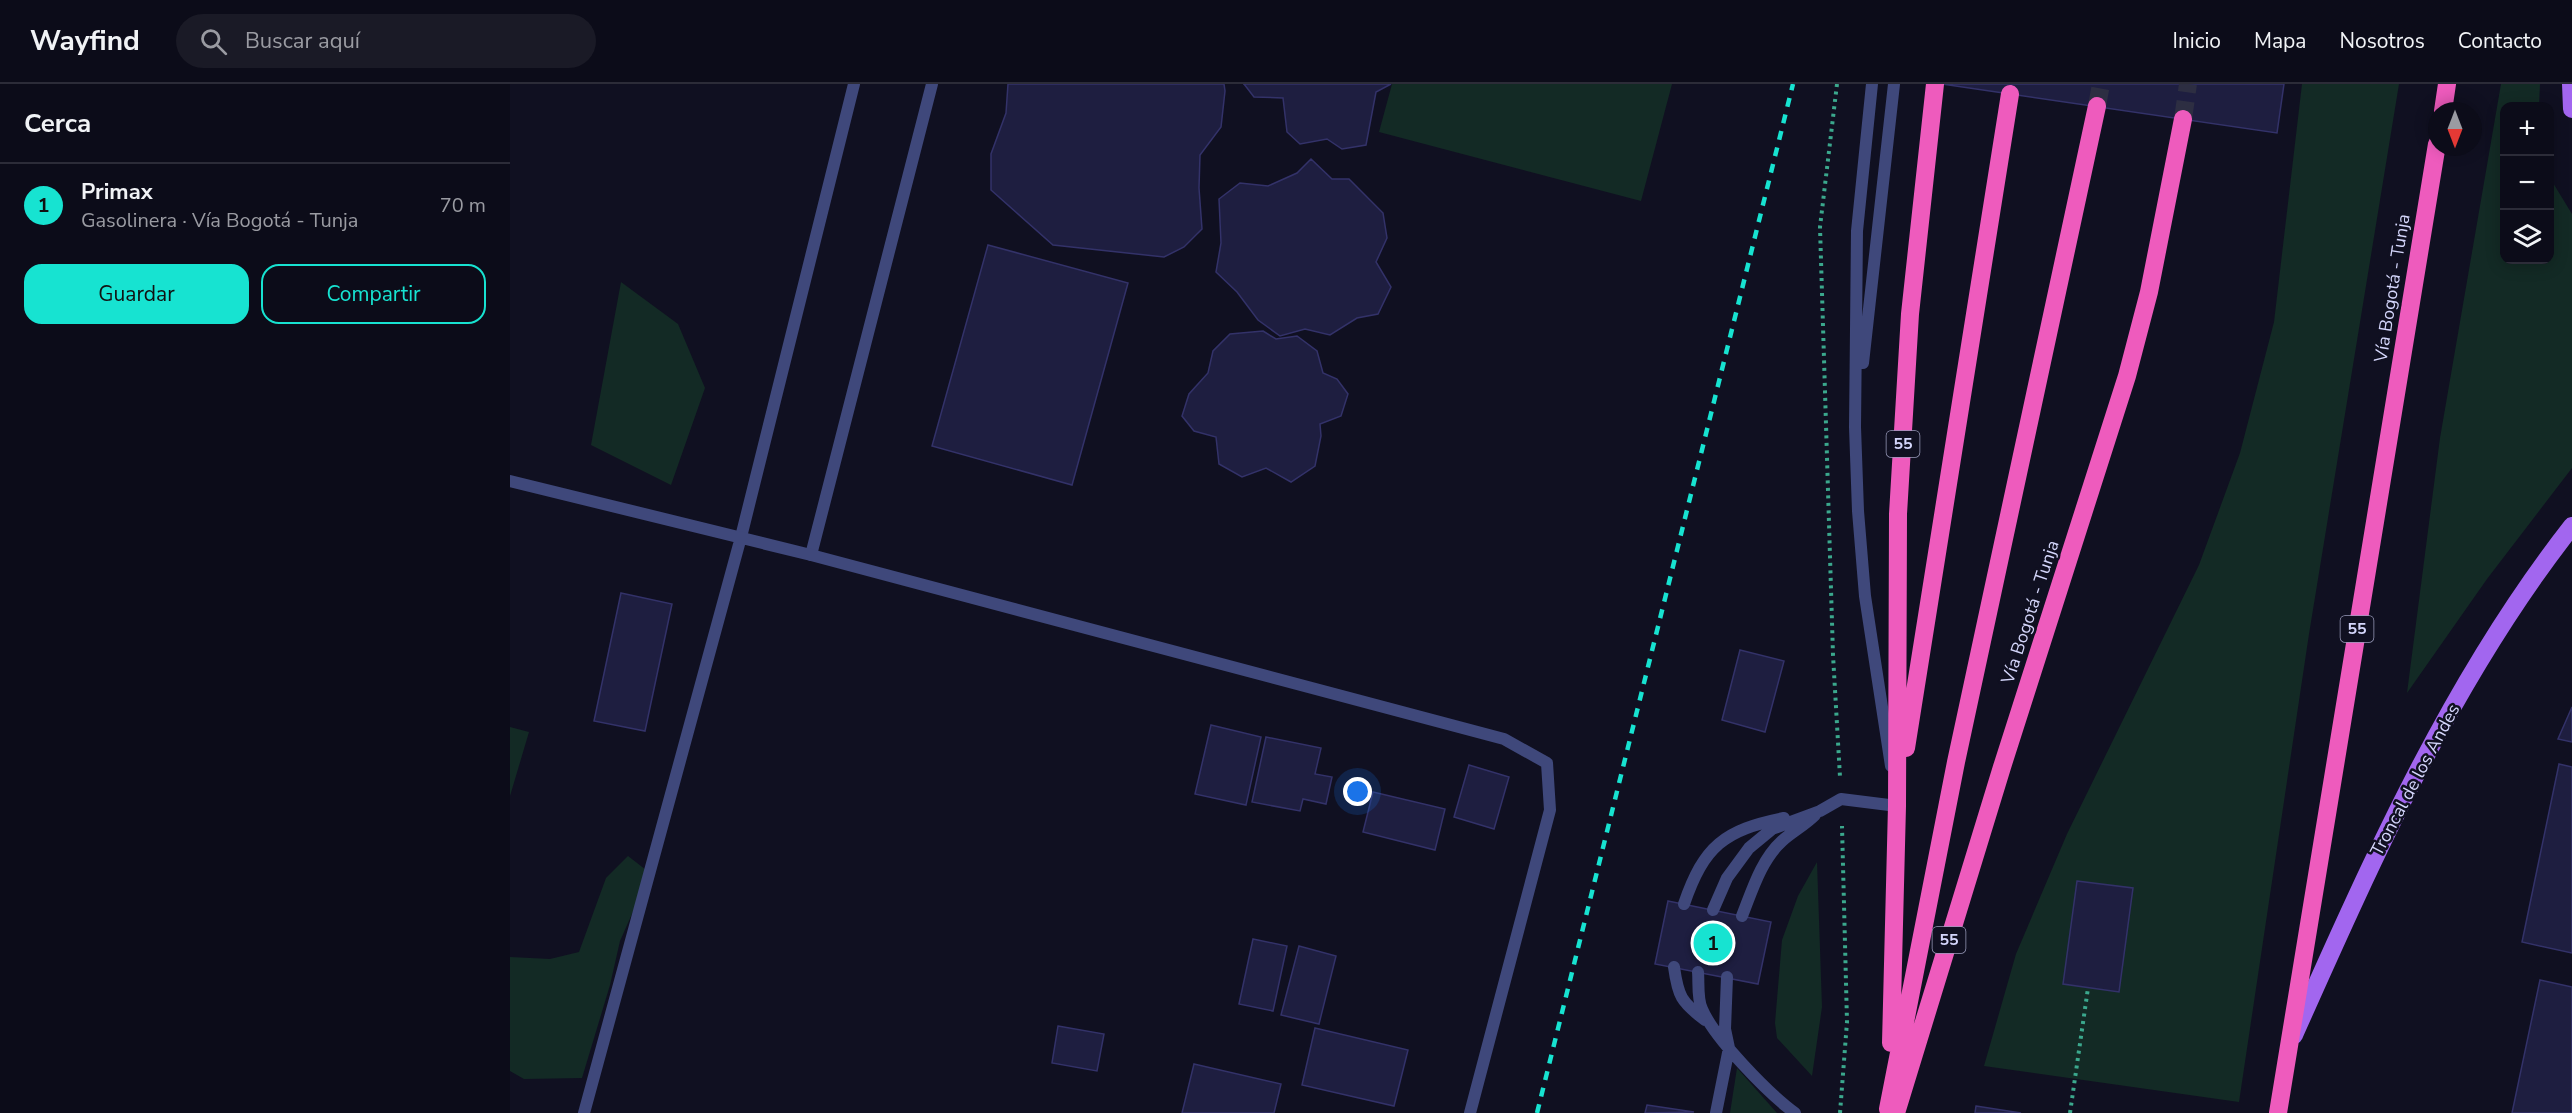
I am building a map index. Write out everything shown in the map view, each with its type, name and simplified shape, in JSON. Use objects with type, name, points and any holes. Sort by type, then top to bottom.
[{"type":"highway","name":"Vía Bogotá - Tunja","points":[[1887,1113],[1897,806],[1898,514],[1910,314],[1935,84]]},
{"type":"highway","points":[[2444,102],[2447,84]]},
{"type":"highway","name":"Vía Bogotá - Tunja","points":[[1897,806],[2010,94]]},
{"type":"highway","name":"Vía Bogotá - Tunja","points":[[1889,1094],[1956,762],[2097,106]]},
{"type":"highway","name":"Vía Bogotá - Tunja","points":[[1896,1113],[2002,767],[2127,376],[2149,292],[2183,119]]},
{"type":"highway","name":"Vía Bogotá - Tunja","points":[[2278,1113],[2435,156]]},
{"type":"main road","points":[[2571,84],[2572,109]]},
{"type":"main road","name":"Troncal de los Andes","points":[[2287,1050],[2375,855],[2469,675],[2572,526]]},
{"type":"street","points":[[584,1113],[741,537],[854,84]]},
{"type":"street","points":[[811,555],[932,84]]},
{"type":"street","points":[[1742,916],[1756,878],[1781,842],[1821,811],[1841,799],[1897,806],[1865,596],[1858,511],[1855,427],[1857,231],[1872,84]]},
{"type":"street","points":[[1855,427],[1894,84]]},
{"type":"street","points":[[510,481],[811,555],[1504,739],[1547,763],[1550,810],[1470,1113]]},
{"type":"street","points":[[1684,904],[1695,875],[1720,842],[1750,825],[1821,811]]},
{"type":"street","points":[[1713,910],[1727,878],[1749,848],[1772,829],[1821,811]]},
{"type":"street","points":[[1674,967],[1678,994],[1690,1008],[1708,1022]]},
{"type":"street","points":[[1698,972],[1700,1006],[1708,1022],[1729,1048],[1795,1113]]},
{"type":"street","points":[[1716,1113],[1729,1048],[1725,1029],[1727,977]]},
{"type":"path","points":[[1837,84],[1821,227],[1833,655],[1841,799],[1847,1022],[1840,1113]]},
{"type":"path","points":[[2070,1113],[2088,987]]},
{"type":"green space","points":[[1392,84],[1672,84],[1641,201],[1379,132]]},
{"type":"green space","points":[[2302,84],[2399,84],[2309,634],[2239,1102],[1984,1066],[2016,954],[2067,834],[2199,565],[2240,453],[2274,322]]},
{"type":"green space","points":[[2501,84],[2540,84],[2539,102],[2500,102],[2500,264],[2554,264],[2554,185],[2572,214],[2572,468],[2487,579],[2407,693],[2440,438]]},
{"type":"green space","points":[[621,282],[678,324],[705,388],[671,485],[591,445]]},
{"type":"green space","points":[[510,727],[529,732],[510,796]]},
{"type":"green space","points":[[628,856],[650,873],[620,941],[610,985],[582,1078],[524,1079],[510,1071],[510,957],[550,959],[579,952],[606,878]]},
{"type":"green space","points":[[1817,862],[1822,1007],[1812,1076],[1777,1038],[1775,1023],[1782,940],[1798,896]]},
{"type":"green space","points":[[1737,1068],[1777,1113],[1730,1113]]},
{"type":"building","points":[[1008,84],[1224,84],[1221,127],[1200,155],[1199,188],[1202,229],[1184,247],[1164,257],[1053,245],[991,190],[991,154],[1006,113]]},
{"type":"building","points":[[1244,84],[1391,84],[1376,92],[1366,145],[1342,149],[1327,139],[1300,144],[1287,132],[1283,98],[1254,97]]},
{"type":"building","points":[[1942,84],[2284,84],[2277,133]]},
{"type":"building","points":[[1311,159],[1332,179],[1349,179],[1383,213],[1387,238],[1376,262],[1391,287],[1378,314],[1357,318],[1330,335],[1305,329],[1280,336],[1258,320],[1237,292],[1216,272],[1221,243],[1219,199],[1240,183],[1268,186],[1297,173]]},
{"type":"building","points":[[988,245],[1128,283],[1072,485],[932,446]]},
{"type":"building","points":[[1263,331],[1276,339],[1297,336],[1317,351],[1323,373],[1337,379],[1348,394],[1341,416],[1320,424],[1321,436],[1315,466],[1291,482],[1266,468],[1242,477],[1219,464],[1216,437],[1194,431],[1182,416],[1189,394],[1208,373],[1213,351],[1230,334]]},
{"type":"building","points":[[621,593],[672,604],[645,731],[594,721]]},
{"type":"building","points":[[1740,650],[1784,661],[1765,732],[1722,720]]},
{"type":"building","points":[[2572,707],[2572,742],[2558,739]]},
{"type":"building","points":[[1211,725],[1261,737],[1246,805],[1195,794]]},
{"type":"building","points":[[1266,737],[1321,748],[1315,774],[1332,777],[1326,804],[1303,799],[1300,811],[1252,802]]},
{"type":"building","points":[[2559,764],[2572,767],[2572,953],[2522,942]]},
{"type":"building","points":[[1469,765],[1509,777],[1494,829],[1454,817]]},
{"type":"building","points":[[1373,792],[1445,809],[1435,850],[1363,832]]},
{"type":"building","points":[[2077,881],[2133,888],[2119,992],[2063,984]]},
{"type":"building","points":[[1668,901],[1771,922],[1758,984],[1655,964]]},
{"type":"building","points":[[1253,939],[1287,946],[1273,1011],[1239,1004]]},
{"type":"building","points":[[1299,946],[1336,956],[1319,1024],[1281,1015]]},
{"type":"building","points":[[2540,980],[2572,987],[2572,1113],[2512,1113]]},
{"type":"building","points":[[1058,1026],[1104,1034],[1097,1071],[1052,1063]]},
{"type":"building","points":[[1315,1028],[1408,1050],[1394,1106],[1302,1085]]},
{"type":"building","points":[[1194,1064],[1281,1084],[1274,1113],[1182,1113]]},
{"type":"building","points":[[1647,1105],[1694,1112],[1645,1113]]},
{"type":"building","points":[[1976,1106],[2021,1113],[1975,1113]]},
{"type":"tunnel","points":[[2097,106],[2101,84]]},
{"type":"tunnel","points":[[2183,119],[2188,84]]},
{"type":"railway","points":[[1537,1113],[1793,84]]},
{"type":"place","name":"Primax","points":[[1713,943]]}]
